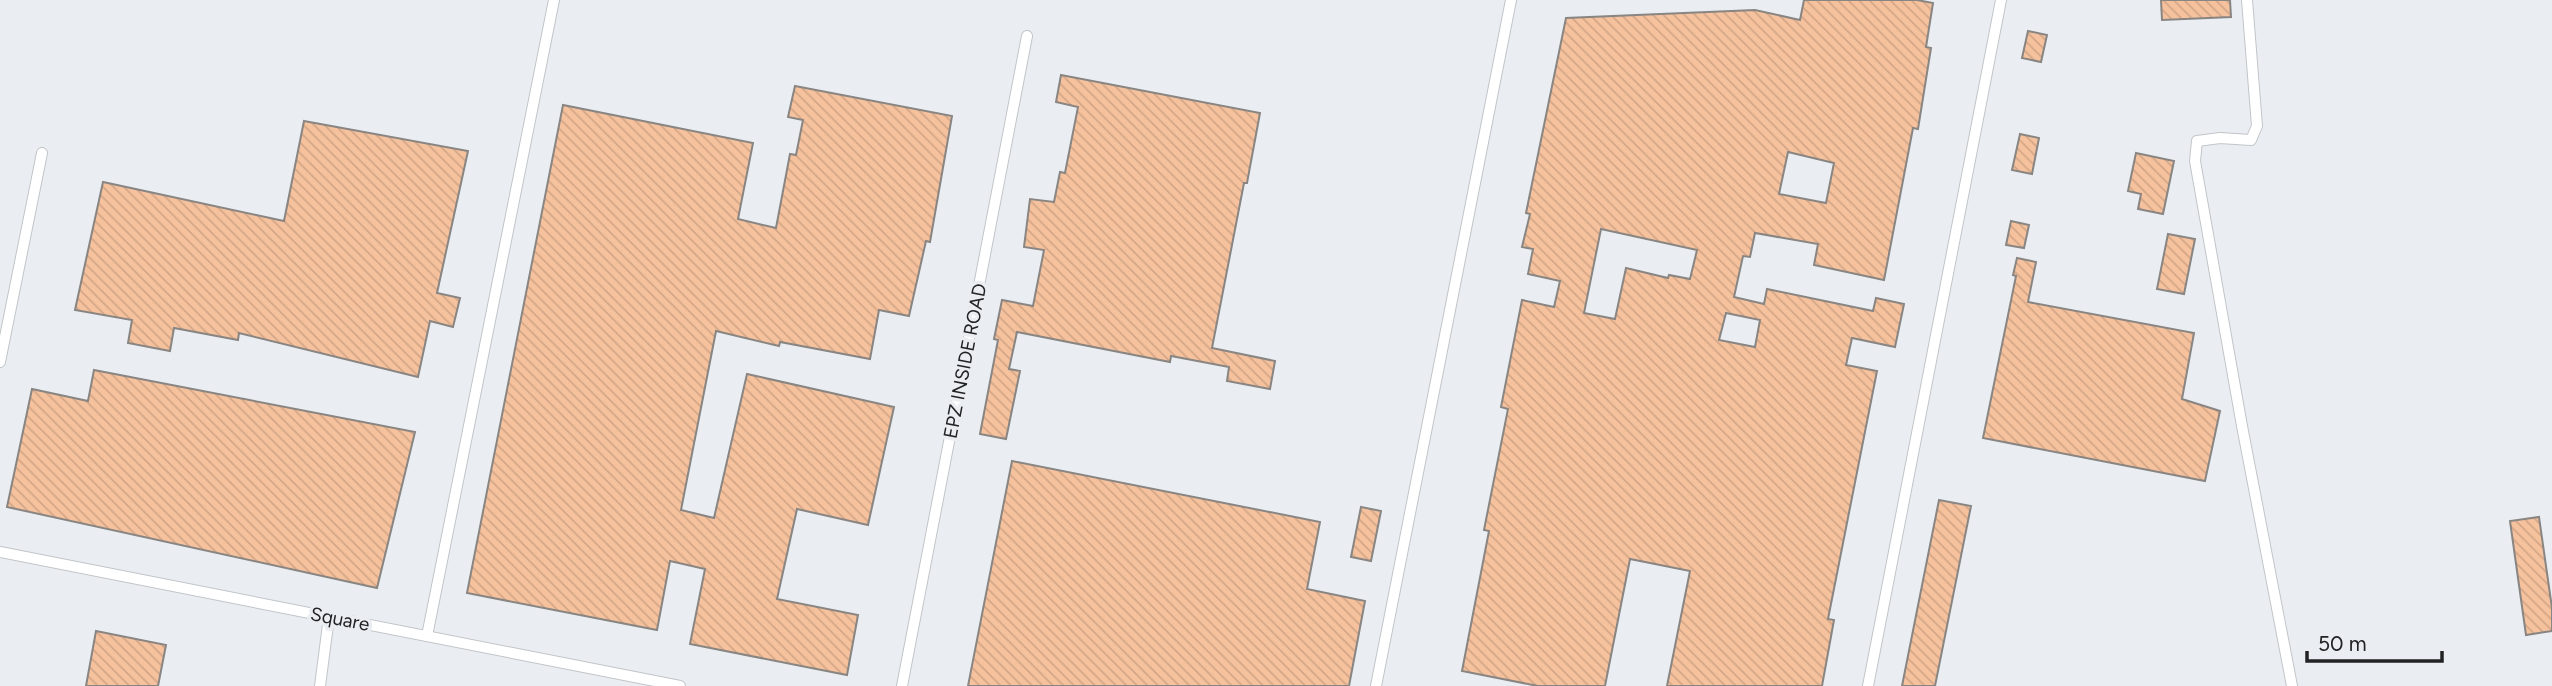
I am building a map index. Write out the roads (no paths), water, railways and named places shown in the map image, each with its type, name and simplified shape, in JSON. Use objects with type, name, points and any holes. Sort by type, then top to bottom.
[{"type":"lane","points":[[427,636],[554,0]]},
{"type":"lane","points":[[1376,686],[1511,0]]},
{"type":"lane","points":[[1868,686],[2001,0]]},
{"type":"lane","points":[[2247,0],[2257,126],[2251,140],[2220,138],[2197,141],[2195,161],[2292,686]]},
{"type":"lane","name":"EPZ INSIDE ROAD","points":[[902,686],[1027,36]]},
{"type":"lane","points":[[0,362],[42,153]]},
{"type":"lane","name":"Square","points":[[0,552],[680,686]]},
{"type":"lane","points":[[320,686],[329,617]]}]
